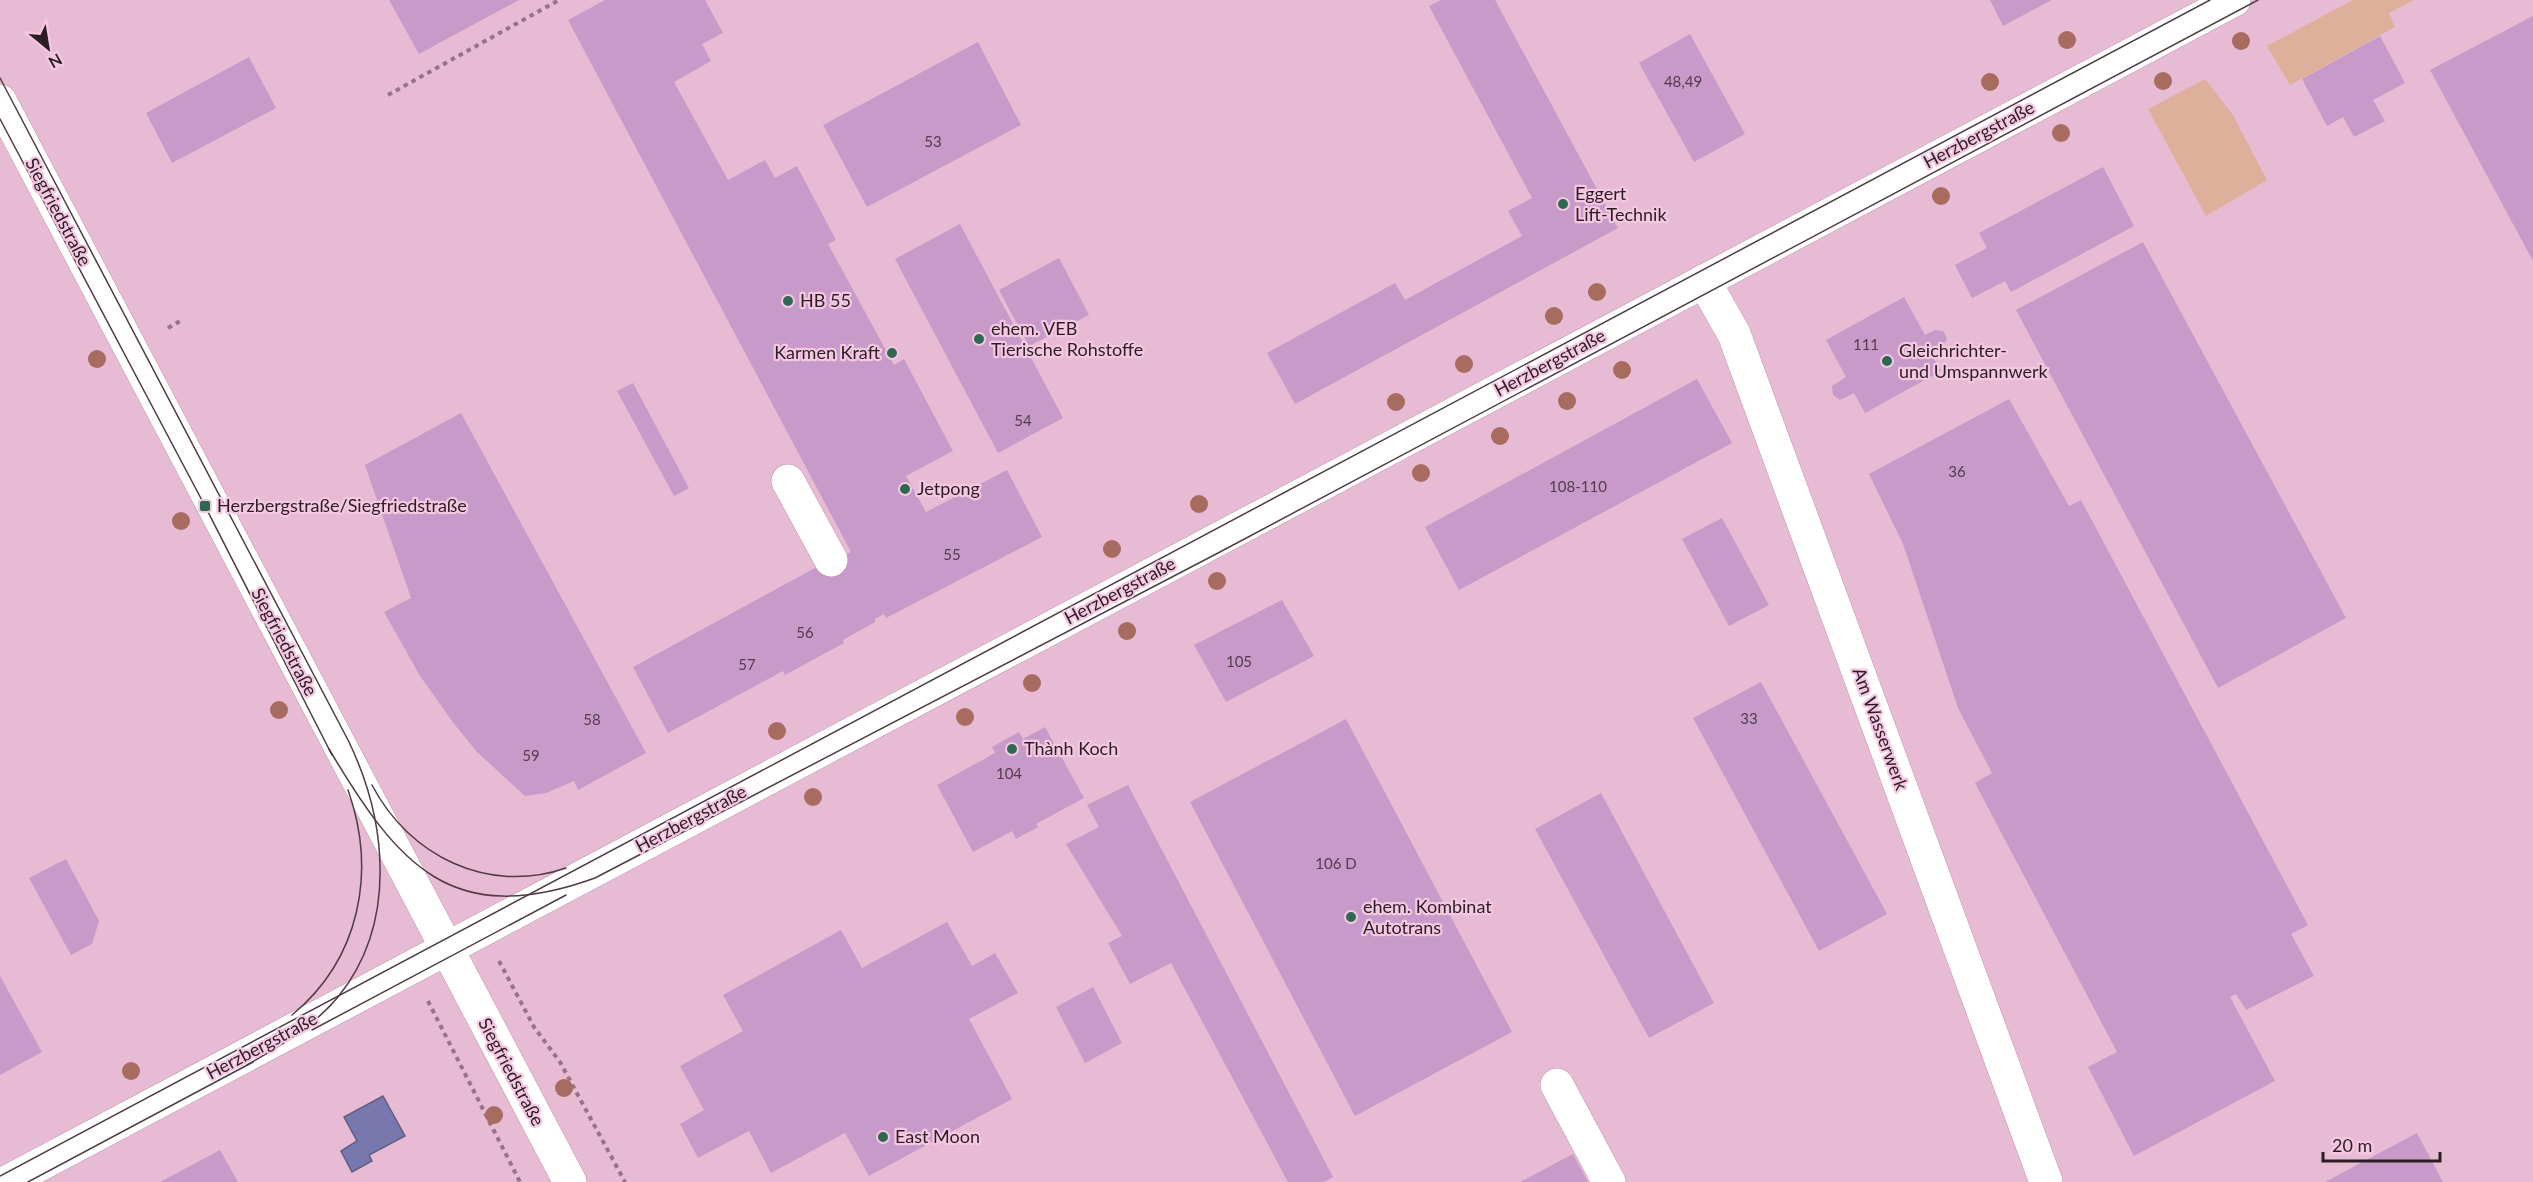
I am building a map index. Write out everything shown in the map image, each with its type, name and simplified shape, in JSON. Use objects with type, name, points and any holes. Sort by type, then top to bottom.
[{"type":"street","name":"Herzbergstraße","points":[[7,1182],[2234,0]]},
{"type":"street","name":"Siegfriedstraße","points":[[0,101],[570,1182]]},
{"type":"street","name":"Am Wasserwerk","points":[[1704,281],[1734,334],[2046,1182]]},
{"type":"street","points":[[788,481],[831,560]]},
{"type":"street","points":[[1557,1085],[1609,1182]]},
{"type":"path","points":[[388,94],[559,0]]},
{"type":"path","points":[[168,328],[180,321]]},
{"type":"path","points":[[519,999],[534,1027],[560,1062],[625,1182]]},
{"type":"path","points":[[445,1039],[520,1182]]},
{"type":"shaded area","points":[[2353,0],[2414,0],[2389,13],[2395,27],[2290,85],[2267,46]]},
{"type":"shaded area","points":[[2205,79],[2233,115],[2267,180],[2206,216],[2148,109]]},
{"type":"water","points":[[383,1096],[405,1136],[369,1155],[372,1161],[352,1172],[341,1151],[357,1141],[344,1117]]},
{"type":"building","points":[[389,0],[519,0],[419,54]]},
{"type":"building","name":"HB 55","points":[[605,0],[705,0],[723,33],[702,44],[711,61],[674,82],[728,180],[765,160],[775,178],[797,166],[836,240],[828,244],[894,365],[904,359],[953,451],[906,476],[926,512],[1007,470],[1042,537],[886,618],[884,614],[875,619],[875,622],[843,640],[844,643],[785,675],[783,671],[668,733],[633,667],[839,555],[841,557],[851,552],[568,20]]},
{"type":"building","name":"Eggert Lift-Technik","points":[[1441,0],[1495,0],[1618,228],[1295,404],[1267,353],[1395,283],[1405,300],[1522,236],[1508,211],[1532,198],[1429,6]]},
{"type":"building","points":[[1990,0],[2052,0],[2003,26]]},
{"type":"building","points":[[2533,16],[2533,261],[2430,70]]},
{"type":"building","points":[[1690,34],[1745,134],[1694,162],[1639,63]]},
{"type":"building","points":[[2380,36],[2405,83],[2373,100],[2385,121],[2354,137],[2343,117],[2327,126],[2302,79]]},
{"type":"building","points":[[978,42],[1021,125],[867,207],[823,125]]},
{"type":"building","points":[[249,57],[276,108],[172,163],[146,113]]},
{"type":"building","points":[[2103,167],[2134,226],[2011,292],[2005,281],[1972,298],[1955,265],[1987,248],[1979,233]]},
{"type":"building","name":"ehem. VEB Tierische Rohstoffe","points":[[960,224],[1063,418],[998,453],[895,259]]},
{"type":"building","points":[[2143,242],[2346,618],[2218,688],[2016,310]]},
{"type":"building","points":[[1059,258],[1089,315],[1029,346],[999,290]]},
{"type":"building","name":"Gleichrichter- und Umspannwerk","points":[[1904,297],[1925,335],[1935,330],[1943,331],[1946,336],[1947,340],[1943,345],[1930,352],[1941,371],[1865,413],[1854,393],[1840,400],[1833,395],[1832,386],[1846,377],[1826,340]]},
{"type":"building","points":[[1697,379],[1732,443],[1459,590],[1425,527]]},
{"type":"building","points":[[633,383],[689,488],[674,496],[617,391]]},
{"type":"building","points":[[2009,399],[2069,506],[2081,500],[2308,925],[2291,934],[2314,976],[2246,1010],[2236,994],[2230,997],[2275,1081],[2134,1156],[2088,1067],[2117,1052],[1975,783],[1992,773],[1958,708],[1903,544],[1869,474]]},
{"type":"building","points":[[461,413],[646,753],[578,790],[574,781],[546,793],[525,796],[477,752],[420,676],[384,612],[411,598],[365,465]]},
{"type":"building","points":[[1722,518],[1769,605],[1729,626],[1682,539]]},
{"type":"building","points":[[1282,600],[1314,656],[1226,702],[1194,645]]},
{"type":"building","points":[[1761,682],[1887,914],[1819,951],[1693,718]]},
{"type":"building","name":"ehem. Kombinat Autotrans","points":[[1346,719],[1512,1032],[1355,1116],[1190,802]]},
{"type":"building","points":[[1045,727],[1084,798],[1036,824],[1038,827],[1016,839],[1012,831],[973,852],[937,785],[995,753],[992,747],[1019,732],[1023,739]]},
{"type":"building","points":[[1128,785],[1333,1177],[1324,1182],[1288,1182],[1171,963],[1130,984],[1108,943],[1122,936],[1066,844],[1099,827],[1087,805]]},
{"type":"building","points":[[1601,793],[1714,1003],[1649,1038],[1535,829]]},
{"type":"building","points":[[66,859],[99,921],[92,944],[71,955],[29,878]]},
{"type":"building","points":[[947,922],[972,966],[995,953],[1018,993],[969,1019],[1012,1099],[869,1176],[845,1133],[771,1173],[749,1131],[698,1158],[680,1124],[704,1110],[680,1066],[743,1031],[723,995],[841,930],[862,968]]},
{"type":"building","points":[[0,976],[42,1052],[0,1075]]},
{"type":"building","points":[[1093,987],[1122,1043],[1085,1063],[1056,1007]]},
{"type":"building","points":[[2417,1133],[2443,1182],[2325,1182]]},
{"type":"building","points":[[220,1150],[238,1182],[160,1182]]},
{"type":"building","points":[[1573,1154],[1588,1182],[1520,1182]]},
{"type":"tram line","points":[[0,1176],[2210,0]]},
{"type":"tram line","points":[[329,749],[379,825],[406,855],[434,876],[466,891],[502,896],[545,892],[595,878],[1218,553],[2258,0]]},
{"type":"tram line","points":[[0,78],[348,740],[371,804],[378,837],[380,871],[378,904],[370,937],[357,968],[338,997],[318,1018],[284,1043],[247,1065]]},
{"type":"tram line","points":[[0,119],[205,506],[332,755]]},
{"type":"tram line","points":[[372,785],[388,810],[407,832],[429,850],[454,863],[480,872],[508,876],[537,875],[566,868]]},
{"type":"tram line","points":[[292,1015],[315,993],[334,968],[347,941],[356,912],[361,882],[361,852],[357,821],[348,790]]},
{"type":"tram line","points":[[312,1030],[566,895]]},
{"type":"tram line","points":[[28,1182],[253,1062]]},
{"type":"place","name":"Eggert Lift-Technik","points":[[1563,204]]},
{"type":"place","name":"HB 55","points":[[788,301]]},
{"type":"place","name":"ehem. VEB Tierische Rohstoffe","points":[[979,339]]},
{"type":"place","name":"Karmen Kraft","points":[[892,353]]},
{"type":"place","name":"Gleichrichter- und Umspannwerk","points":[[1887,361]]},
{"type":"place","name":"Jetpong","points":[[905,489]]},
{"type":"place","name":"Herzbergstraße/Siegfriedstraße","points":[[205,506]]},
{"type":"place","name":"Thành Koch","points":[[1012,749]]},
{"type":"place","name":"ehem. Kombinat Autotrans","points":[[1351,917]]},
{"type":"place","name":"East Moon","points":[[883,1137]]}]
